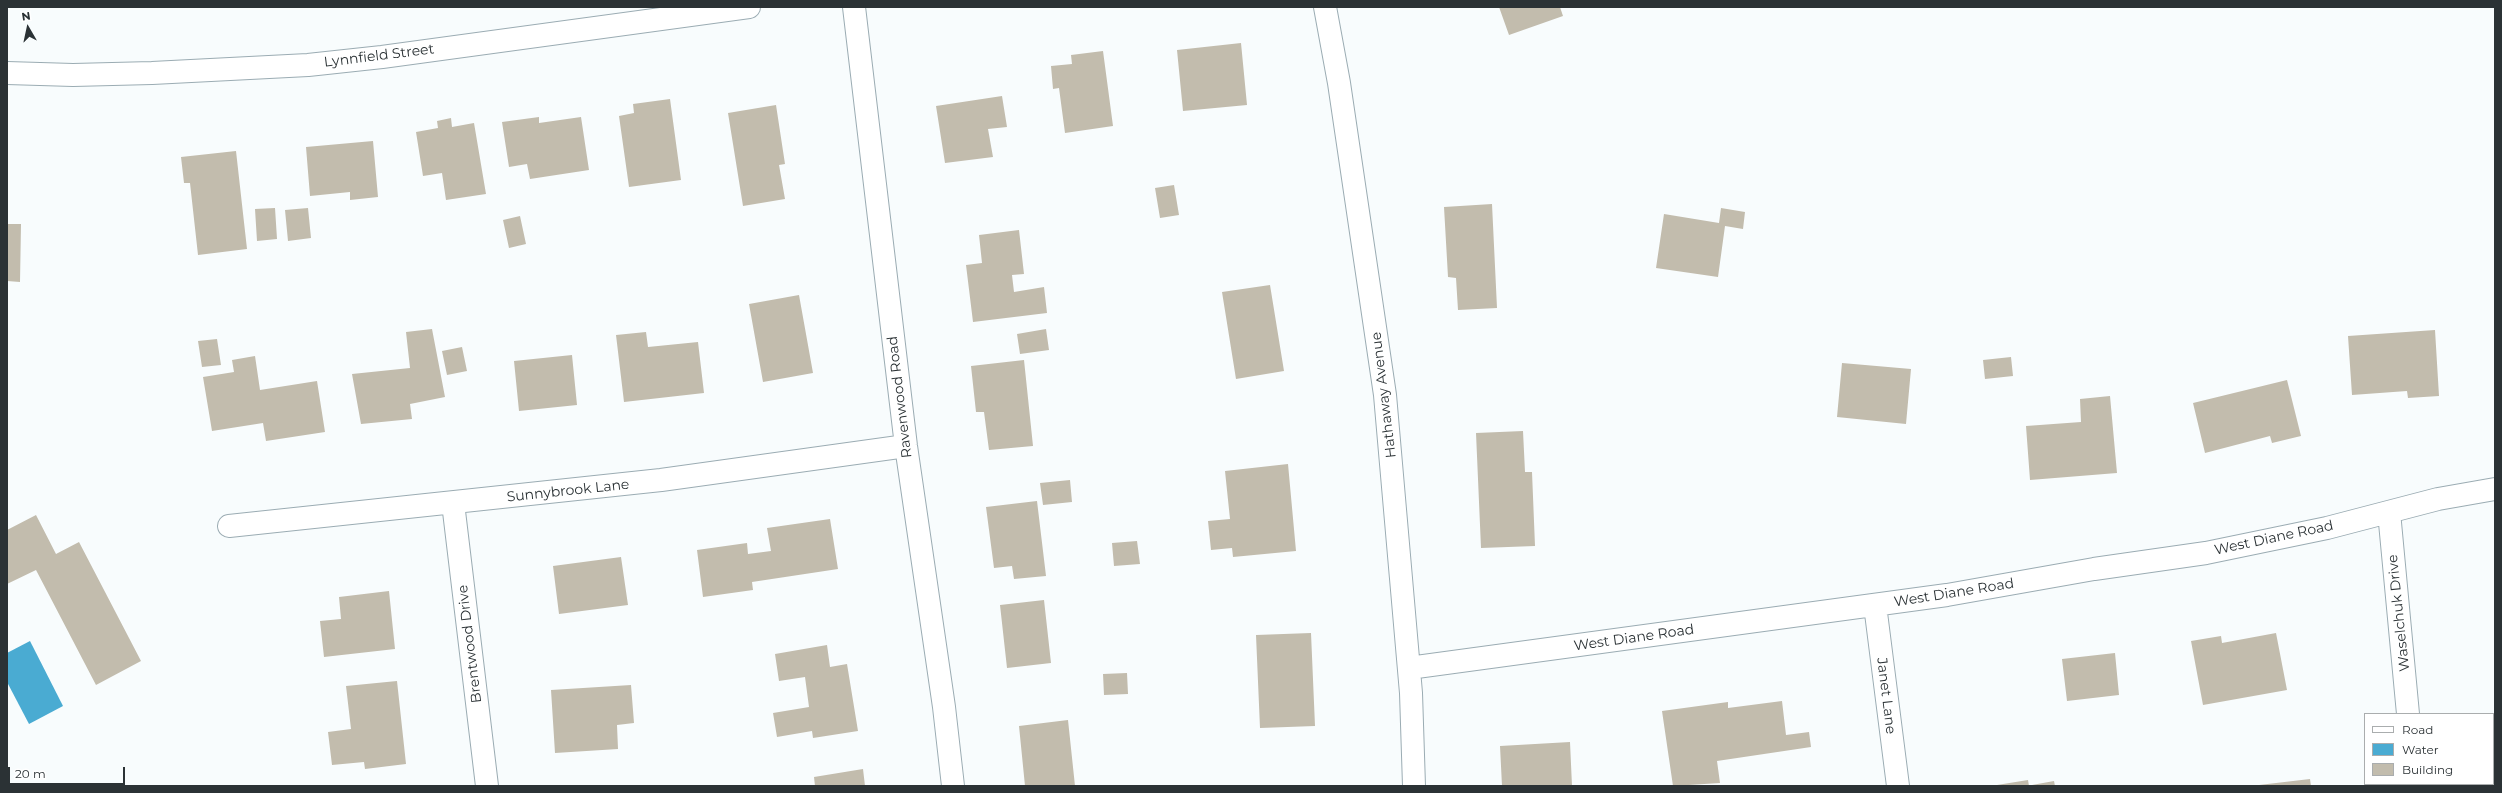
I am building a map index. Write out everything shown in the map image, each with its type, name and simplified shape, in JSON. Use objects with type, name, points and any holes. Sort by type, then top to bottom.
[{"type":"street","name":"Lynnfield Street","points":[[7,73],[73,75],[152,74],[308,65],[382,57],[749,7]]},
{"type":"street","name":"Ravenwood Road","points":[[854,7],[906,446],[944,707],[952,786]]},
{"type":"street","name":"Hathaway Avenue","points":[[1325,7],[1339,83],[1386,395],[1409,668],[1414,786]]},
{"type":"street","name":"Sunnybrook Lane","points":[[230,526],[661,480],[906,446]]},
{"type":"street","name":"West Diane Road","points":[[1409,668],[1875,605],[2206,553],[2327,528],[2438,500],[2495,489]]},
{"type":"street","name":"Brentwood Drive","points":[[453,503],[487,786]]},
{"type":"street","name":"Waselchuk Drive","points":[[2389,512],[2408,713]]},
{"type":"street","name":"Janet Lane","points":[[1875,605],[1898,786]]},
{"type":"water","points":[[30,641],[63,706],[29,724],[7,682],[7,653]]},
{"type":"building","points":[[1499,7],[1560,7],[1563,16],[1509,35]]},
{"type":"building","points":[[1241,43],[1247,105],[1183,111],[1177,50]]},
{"type":"building","points":[[1103,51],[1113,126],[1065,133],[1059,88],[1053,89],[1051,66],[1072,64],[1071,55]]},
{"type":"building","points":[[1002,96],[1007,127],[988,129],[993,157],[945,163],[936,106]]},
{"type":"building","points":[[670,99],[681,180],[629,187],[619,116],[634,113],[633,104]]},
{"type":"building","points":[[776,105],[785,164],[779,165],[785,199],[743,206],[728,113]]},
{"type":"building","points":[[539,117],[539,123],[581,117],[589,170],[530,179],[527,164],[509,167],[502,122]]},
{"type":"building","points":[[451,118],[452,127],[474,123],[486,194],[446,200],[442,173],[423,176],[416,132],[438,128],[437,121]]},
{"type":"building","points":[[373,141],[378,197],[350,200],[350,192],[310,196],[306,147]]},
{"type":"building","points":[[236,151],[247,249],[198,255],[190,183],[184,183],[181,157]]},
{"type":"building","points":[[1174,185],[1179,215],[1160,218],[1155,188]]},
{"type":"building","points":[[1492,204],[1497,308],[1458,310],[1456,278],[1448,277],[1444,207]]},
{"type":"building","points":[[275,208],[277,239],[257,241],[255,209]]},
{"type":"building","points":[[308,208],[311,238],[288,241],[285,210]]},
{"type":"building","points":[[1721,208],[1745,212],[1743,229],[1725,226],[1718,277],[1656,268],[1664,214],[1719,223]]},
{"type":"building","points":[[520,216],[526,244],[509,248],[503,220]]},
{"type":"building","points":[[7,224],[21,224],[20,282],[7,281]]},
{"type":"building","points":[[1019,230],[1024,274],[1012,275],[1014,292],[1044,287],[1047,313],[973,322],[966,265],[982,263],[979,235]]},
{"type":"building","points":[[1270,285],[1284,371],[1236,379],[1222,292]]},
{"type":"building","points":[[799,295],[813,373],[763,382],[749,304]]},
{"type":"building","points":[[432,329],[445,397],[410,404],[412,419],[361,424],[352,374],[410,368],[406,332]]},
{"type":"building","points":[[1046,329],[1049,350],[1020,354],[1017,334]]},
{"type":"building","points":[[2435,330],[2439,396],[2408,398],[2407,391],[2352,395],[2348,336]]},
{"type":"building","points":[[646,332],[648,347],[698,342],[704,393],[624,402],[616,335]]},
{"type":"building","points":[[217,339],[221,365],[202,367],[198,341]]},
{"type":"building","points":[[462,347],[467,371],[447,375],[442,351]]},
{"type":"building","points":[[572,355],[577,405],[519,411],[514,361]]},
{"type":"building","points":[[255,356],[260,390],[317,381],[325,432],[266,441],[263,423],[212,431],[203,377],[234,372],[232,360]]},
{"type":"building","points":[[2011,357],[2013,376],[1985,379],[1983,360]]},
{"type":"building","points":[[1024,360],[1033,446],[989,450],[984,412],[976,412],[971,366]]},
{"type":"building","points":[[1842,363],[1911,369],[1906,424],[1837,417]]},
{"type":"building","points":[[2287,380],[2301,436],[2272,443],[2270,436],[2205,453],[2193,403]]},
{"type":"building","points":[[2110,396],[2117,473],[2030,480],[2026,426],[2081,422],[2080,399]]},
{"type":"building","points":[[1523,431],[1525,472],[1532,472],[1535,546],[1481,548],[1476,433]]},
{"type":"building","points":[[1288,464],[1296,551],[1233,557],[1232,548],[1211,550],[1208,521],[1230,519],[1225,471]]},
{"type":"building","points":[[1070,480],[1072,502],[1043,505],[1040,483]]},
{"type":"building","points":[[1037,501],[1046,576],[1014,579],[1012,566],[994,568],[986,507]]},
{"type":"building","points":[[36,515],[56,554],[79,542],[141,661],[96,685],[36,570],[7,584],[7,530]]},
{"type":"building","points":[[830,519],[838,569],[752,582],[753,590],[703,597],[697,550],[747,543],[748,554],[771,551],[767,528]]},
{"type":"building","points":[[1137,541],[1140,564],[1114,566],[1112,543]]},
{"type":"building","points":[[621,557],[628,605],[559,614],[553,566]]},
{"type":"building","points":[[389,591],[395,649],[324,657],[320,621],[341,619],[339,597]]},
{"type":"building","points":[[1044,600],[1051,663],[1007,668],[1000,605]]},
{"type":"building","points":[[1311,633],[1315,726],[1260,728],[1256,635]]},
{"type":"building","points":[[2276,633],[2287,690],[2203,705],[2191,641],[2221,636],[2222,643]]},
{"type":"building","points":[[827,645],[830,667],[847,664],[858,731],[813,738],[812,731],[777,737],[773,713],[809,707],[805,677],[779,681],[775,654]]},
{"type":"building","points":[[2115,653],[2119,695],[2067,701],[2062,659]]},
{"type":"building","points":[[1127,673],[1128,694],[1104,695],[1103,674]]},
{"type":"building","points":[[397,681],[406,764],[365,769],[364,762],[332,765],[328,732],[351,729],[346,686]]},
{"type":"building","points":[[631,685],[634,723],[617,725],[618,749],[555,753],[551,690]]},
{"type":"building","points":[[1782,701],[1786,735],[1809,732],[1811,747],[1717,761],[1720,783],[1673,786],[1662,711],[1728,702],[1728,708]]},
{"type":"building","points":[[1068,720],[1075,786],[1025,786],[1019,726]]},
{"type":"building","points":[[2494,738],[2495,738],[2495,786],[2493,785]]},
{"type":"building","points":[[1570,742],[1572,786],[1502,786],[1500,746]]},
{"type":"building","points":[[863,769],[865,786],[815,786],[814,777]]},
{"type":"building","points":[[2310,779],[2311,786],[2259,786],[2259,785]]},
{"type":"building","points":[[2028,780],[2029,786],[1997,785]]},
{"type":"building","points":[[2054,781],[2055,786],[2032,786],[2032,785]]}]
